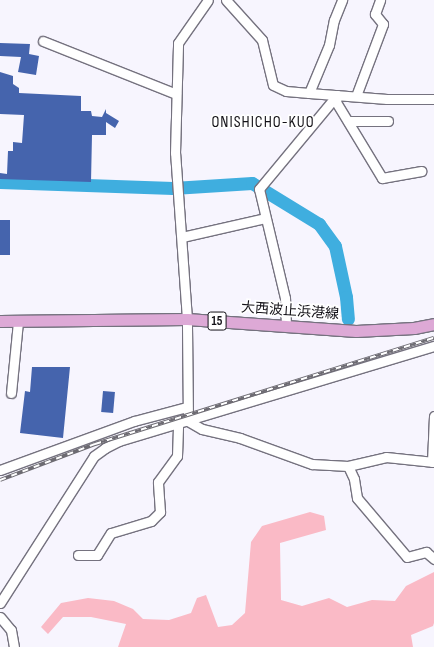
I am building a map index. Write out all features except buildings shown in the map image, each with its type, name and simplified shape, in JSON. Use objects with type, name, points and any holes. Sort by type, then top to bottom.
[{"type":"main road","name":"大西波止浜港線","points":[[0,321],[187,319],[356,331],[414,328],[434,324]]},
{"type":"street","points":[[188,421],[186,407],[187,319],[182,237],[174,153],[178,43],[208,0]]},
{"type":"street","points":[[226,0],[262,40],[273,85],[286,91],[337,95],[434,99]]},
{"type":"street","points":[[309,93],[329,45],[334,20],[342,0]]},
{"type":"street","points":[[356,96],[383,24],[375,14],[380,0]]},
{"type":"street","points":[[43,41],[176,94]]},
{"type":"street","points":[[337,95],[336,102],[382,178],[421,170]]},
{"type":"street","points":[[286,326],[285,298],[259,189],[337,95]]},
{"type":"street","points":[[348,121],[388,121]]},
{"type":"street","points":[[182,237],[266,218]]},
{"type":"street","points":[[11,393],[18,321]]},
{"type":"street","points":[[0,604],[94,456],[119,441],[434,346]]},
{"type":"street","points":[[0,470],[134,421],[186,407]]},
{"type":"street","points":[[188,421],[202,429],[240,438],[312,464],[348,466],[386,457],[433,462],[434,416]]},
{"type":"street","points":[[78,555],[97,555],[111,534],[151,521],[160,512],[158,482],[177,456],[178,424]]},
{"type":"street","points":[[348,466],[354,478],[357,498],[407,557],[426,552],[434,559]]},
{"type":"street","points":[[0,617],[11,630],[14,647]]},
{"type":"shaded area","points":[[310,512],[324,516],[326,530],[280,543],[281,600],[302,606],[329,598],[347,607],[372,600],[395,601],[406,586],[434,572],[434,623],[433,626],[411,635],[413,647],[118,647],[126,624],[91,617],[63,617],[48,634],[41,627],[61,603],[88,598],[114,601],[133,609],[143,619],[169,620],[191,613],[197,598],[206,595],[218,627],[232,625],[245,613],[251,542],[262,526]]},
{"type":"waterway","points":[[0,182],[173,188],[252,183],[319,224],[335,246],[346,297],[348,319]]},
{"type":"railway","points":[[0,480],[95,444],[434,338]]},
{"type":"district","name":"ONISHICHO-KUO","points":[[263,123]]}]
